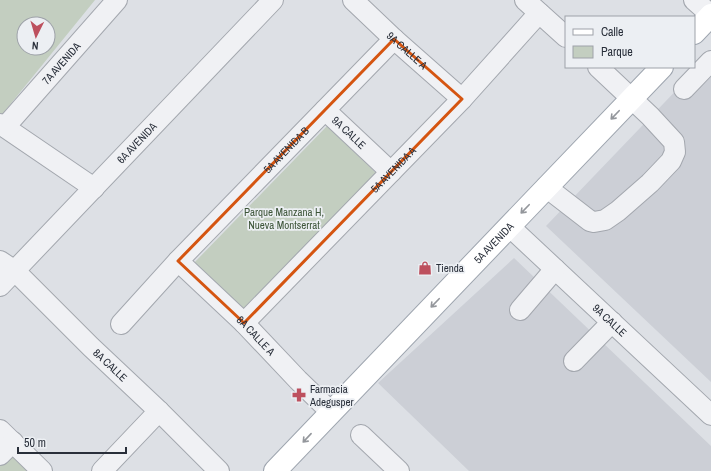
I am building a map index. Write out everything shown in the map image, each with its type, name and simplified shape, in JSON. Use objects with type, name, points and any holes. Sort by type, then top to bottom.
[{"type":"main road","points":[[695,32],[711,15]]},
{"type":"main road","name":"5A AVENIDA","points":[[275,471],[661,68]]},
{"type":"street","name":"7A AVENIDA","points":[[2,126],[117,0]]},
{"type":"street","name":"6A AVENIDA","points":[[0,286],[8,266],[94,188],[273,0]]},
{"type":"street","name":"9A CALLE A","points":[[353,0],[394,39],[462,99]]},
{"type":"street","points":[[694,0],[711,15]]},
{"type":"street","points":[[532,7],[565,36]]},
{"type":"street","name":"5A AVENIDA A","points":[[244,322],[462,99],[532,7]]},
{"type":"street","name":"5A AVENIDA B","points":[[121,324],[178,261],[394,39]]},
{"type":"street","points":[[684,89],[711,61]]},
{"type":"street","points":[[546,187],[590,221],[594,222],[605,220],[618,211],[655,178],[671,161],[675,152],[674,142],[650,116],[599,68]]},
{"type":"street","name":"9A CALLE","points":[[325,110],[391,172]]},
{"type":"street","points":[[2,126],[94,188]]},
{"type":"street","name":"9A CALLE","points":[[509,226],[711,415]]},
{"type":"street","name":"8A CALLE A","points":[[178,261],[244,322],[298,380],[331,412]]},
{"type":"street","name":"8A CALLE","points":[[8,266],[159,411],[219,471]]},
{"type":"street","points":[[520,310],[555,269]]},
{"type":"street","points":[[574,361],[612,322]]},
{"type":"street","points":[[102,471],[159,411]]},
{"type":"street","points":[[361,435],[399,471]]},
{"type":"street","points":[[4,442],[42,471]]},
{"type":"highlighted area","points":[[394,39],[462,99],[244,323],[178,261]]},
{"type":"shaded area","points":[[711,54],[711,382],[546,226]]},
{"type":"shaded area","points":[[514,258],[711,446],[711,471],[469,471],[378,383]]},
{"type":"green space","points":[[0,0],[95,0],[56,48],[56,16],[16,16],[16,56],[50,56],[0,117]]},
{"type":"green space","name":"Parque Manzana H, Nueva Montserrat","points":[[327,126],[376,173],[240,312],[192,265]]},
{"type":"green space","points":[[9,451],[29,471],[0,471],[0,461]]},
{"type":"place","name":"Tienda","points":[[425,268]]},
{"type":"place","name":"Farmacia Adegusper","points":[[299,395]]}]
